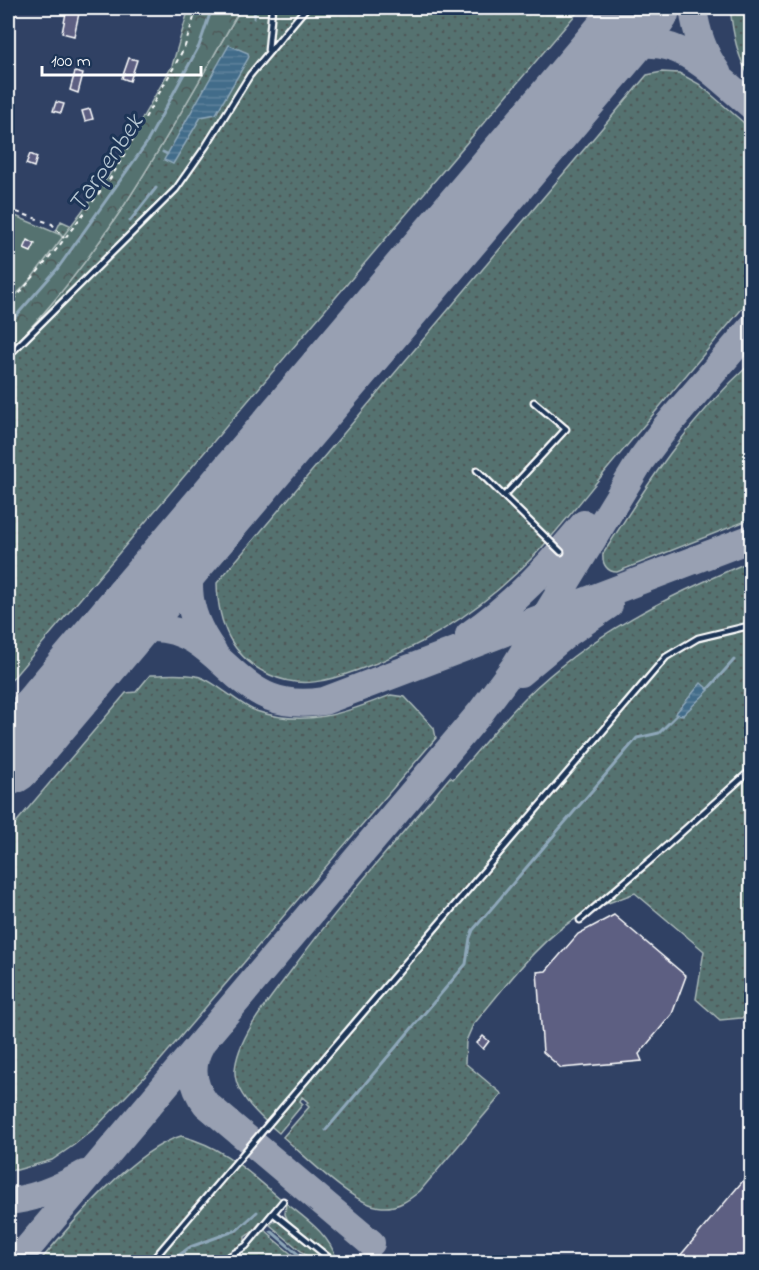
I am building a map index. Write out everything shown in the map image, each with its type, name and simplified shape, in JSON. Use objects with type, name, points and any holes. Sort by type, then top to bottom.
[{"type":"street","points":[[8,20],[10,8]]},
{"type":"lane","points":[[268,51],[272,8]]},
{"type":"lane","points":[[8,356],[176,189],[250,75],[306,8]]},
{"type":"lane","points":[[504,496],[567,429],[534,402]]},
{"type":"lane","points":[[477,470],[561,552]]},
{"type":"lane","points":[[151,1263],[666,657],[698,638],[752,625]]},
{"type":"lane","points":[[580,920],[752,769]]},
{"type":"lane","points":[[220,1263],[246,1246],[284,1201]]},
{"type":"lane","points":[[273,1213],[334,1263]]},
{"type":"path","points":[[8,308],[112,176],[185,46],[198,8]]},
{"type":"path","points":[[8,209],[52,224],[64,239]]},
{"type":"green space","points":[[189,8],[241,8],[163,143],[107,231],[44,313],[8,351],[8,304],[30,280],[110,174],[172,66]]},
{"type":"green space","points":[[241,8],[581,8],[8,684],[8,351],[44,313],[107,231],[163,143]]},
{"type":"green space","points":[[730,8],[751,8],[751,79],[739,54]]},
{"type":"green space","points":[[662,72],[679,73],[699,84],[751,129],[751,298],[543,547],[513,576],[473,609],[406,650],[336,677],[314,682],[293,682],[270,675],[257,668],[245,659],[229,638],[220,612],[217,583],[647,75]]},
{"type":"green space","points":[[8,213],[61,235],[62,238],[30,280],[8,303]]},
{"type":"green space","points":[[61,221],[72,226],[62,238],[61,235],[55,233]]},
{"type":"green space","points":[[751,363],[751,519],[617,572],[608,569],[604,564],[603,554],[653,477],[688,430]]},
{"type":"green space","points":[[751,561],[751,765],[652,856],[536,951],[473,1025],[466,1041],[465,1063],[502,1094],[420,1191],[403,1203],[388,1207],[371,1204],[358,1198],[330,1179],[283,1137],[309,1107],[306,1104],[308,1102],[302,1097],[300,1101],[303,1104],[279,1133],[251,1106],[239,1089],[235,1071],[237,1058],[256,1019],[328,922],[368,873],[450,777],[453,779],[526,697],[577,654],[632,618],[661,602]]},
{"type":"green space","points":[[179,674],[203,678],[249,708],[274,716],[292,718],[325,716],[391,695],[405,697],[434,728],[436,738],[158,1063],[96,1127],[52,1160],[17,1170],[8,1170],[8,832],[126,693],[136,692],[150,675]]},
{"type":"green space","points":[[751,772],[751,1017],[720,1020],[696,999],[704,951],[635,893],[600,906],[654,861]]},
{"type":"green space","points":[[181,1136],[223,1153],[281,1199],[245,1237],[245,1243],[214,1262],[39,1262],[85,1209],[123,1172],[162,1144]]},
{"type":"green space","points":[[286,1203],[323,1235],[337,1260],[289,1223],[285,1214]]},
{"type":"green space","points":[[278,1220],[330,1262],[323,1258],[319,1262],[314,1262],[270,1225]]},
{"type":"green space","points":[[265,1230],[301,1262],[225,1262],[248,1249]]},
{"type":"water","points":[[229,45],[248,53],[249,57],[216,114],[201,117],[173,164],[164,160]]},
{"type":"water","points":[[701,683],[709,690],[683,715],[675,714]]},
{"type":"building","points":[[67,8],[80,9],[74,36],[62,33]]},
{"type":"building","points":[[129,58],[137,60],[130,81],[122,78]]},
{"type":"building","points":[[75,72],[83,74],[78,93],[70,90]]},
{"type":"building","points":[[56,102],[64,104],[61,113],[53,111]]},
{"type":"building","points":[[90,109],[93,119],[85,121],[82,111]]},
{"type":"building","points":[[30,154],[37,157],[34,167],[26,164]]},
{"type":"building","points":[[28,240],[35,244],[31,252],[24,249]]},
{"type":"building","points":[[614,915],[686,976],[672,1014],[639,1054],[642,1061],[561,1068],[543,1052],[537,972],[546,971],[578,934]]},
{"type":"building","points":[[483,1036],[489,1041],[483,1049],[477,1043]]},
{"type":"building","points":[[752,1170],[752,1263],[674,1263]]},
{"type":"waterway","name":"Tarpenbek","points":[[8,325],[58,268],[146,144],[199,46],[212,8]]},
{"type":"waterway","points":[[254,18],[255,8]]},
{"type":"waterway","points":[[163,152],[167,154]]},
{"type":"waterway","points":[[130,221],[156,188]]},
{"type":"waterway","points":[[708,689],[734,660]]},
{"type":"waterway","points":[[326,1130],[466,964],[473,930],[637,738],[659,733],[677,715]]},
{"type":"waterway","points":[[170,1262],[190,1247],[237,1230],[257,1212]]},
{"type":"waterway","points":[[271,1231],[307,1262]]},
{"type":"taxiway","points":[[693,8],[701,42],[717,72]]},
{"type":"taxiway","points":[[595,65],[619,51],[641,44],[661,45],[680,51],[698,61],[752,106]]},
{"type":"taxiway","points":[[16,1262],[480,713],[515,666],[641,460],[665,428],[752,327]]},
{"type":"taxiway","points":[[469,635],[530,584],[584,524]]},
{"type":"taxiway","points":[[205,526],[193,559],[189,590],[196,620],[213,651]]},
{"type":"taxiway","points":[[99,650],[118,637],[138,630],[153,628],[172,631],[202,646],[241,679],[270,697],[297,703],[324,701],[752,538]]},
{"type":"taxiway","points":[[520,673],[568,633],[609,605]]},
{"type":"taxiway","points":[[201,1044],[195,1060],[194,1075],[195,1083],[206,1104],[371,1243]]},
{"type":"taxiway","points":[[8,1201],[47,1192],[84,1174]]},
{"type":"runway","points":[[8,759],[644,8]]}]
